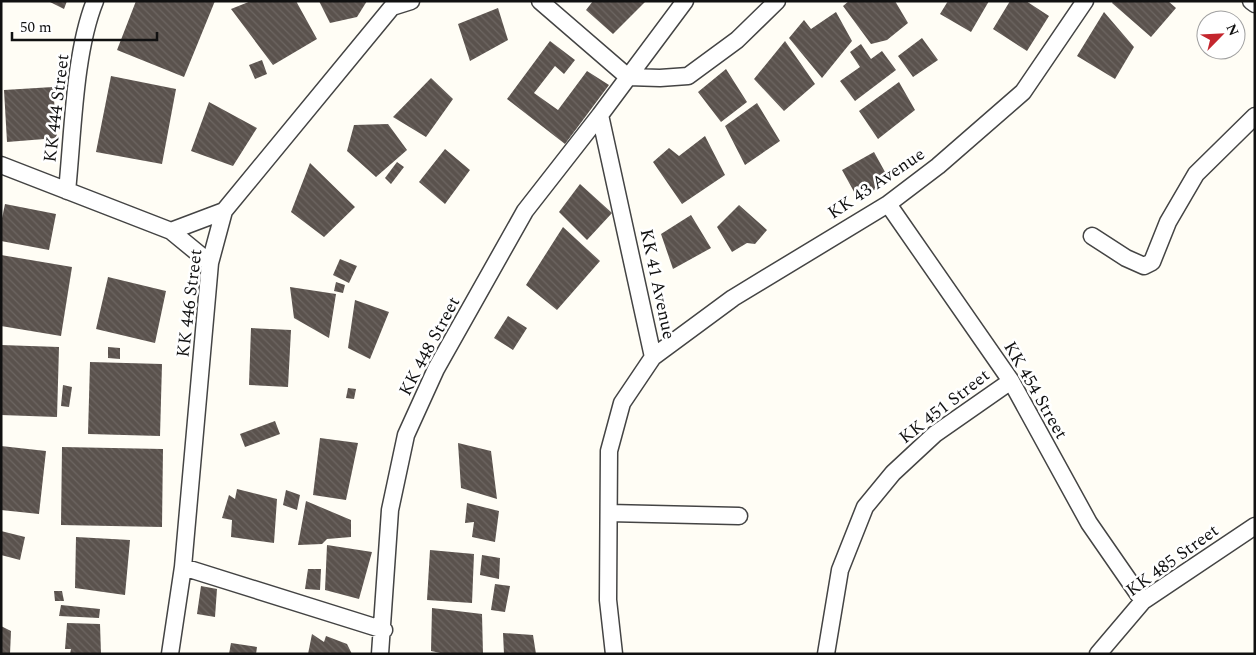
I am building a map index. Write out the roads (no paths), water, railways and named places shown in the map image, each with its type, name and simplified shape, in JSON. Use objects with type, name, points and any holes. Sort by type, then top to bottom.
[{"type":"street","name":"KK 444 Street","points":[[67,191],[77,83],[89,16],[95,1]]},
{"type":"street","name":"KK 446 Street","points":[[170,654],[183,567],[210,263],[224,211],[391,4],[411,1]]},
{"type":"street","points":[[540,1],[628,77],[688,76],[737,40],[778,1]]},
{"type":"street","points":[[600,115],[685,1]]},
{"type":"street","name":"KK 43 Avenue","points":[[653,357],[733,298],[888,204],[938,166],[1023,92],[1085,1]]},
{"type":"street","points":[[1251,1],[1255,4]]},
{"type":"street","name":"KK 41 Avenue","points":[[600,115],[653,357],[622,404],[609,451],[608,600],[614,654]]},
{"type":"street","name":"KK 448 Street","points":[[380,654],[384,630],[390,510],[406,435],[436,368],[525,211],[600,115]]},
{"type":"street","points":[[1092,236],[1126,258],[1144,266],[1152,262],[1168,222],[1196,174],[1255,116]]},
{"type":"street","points":[[1,165],[171,231],[210,263]]},
{"type":"street","name":"KK 454 Street","points":[[888,204],[1010,381],[1089,523],[1144,601]]},
{"type":"street","points":[[171,231],[224,211]]},
{"type":"street","name":"KK 451 Street","points":[[826,654],[840,570],[865,508],[893,473],[935,434],[1010,381]]},
{"type":"street","points":[[609,514],[739,516]]},
{"type":"street","name":"KK 485 Street","points":[[1098,654],[1144,601],[1255,526]]},
{"type":"street","points":[[183,567],[384,630]]}]
